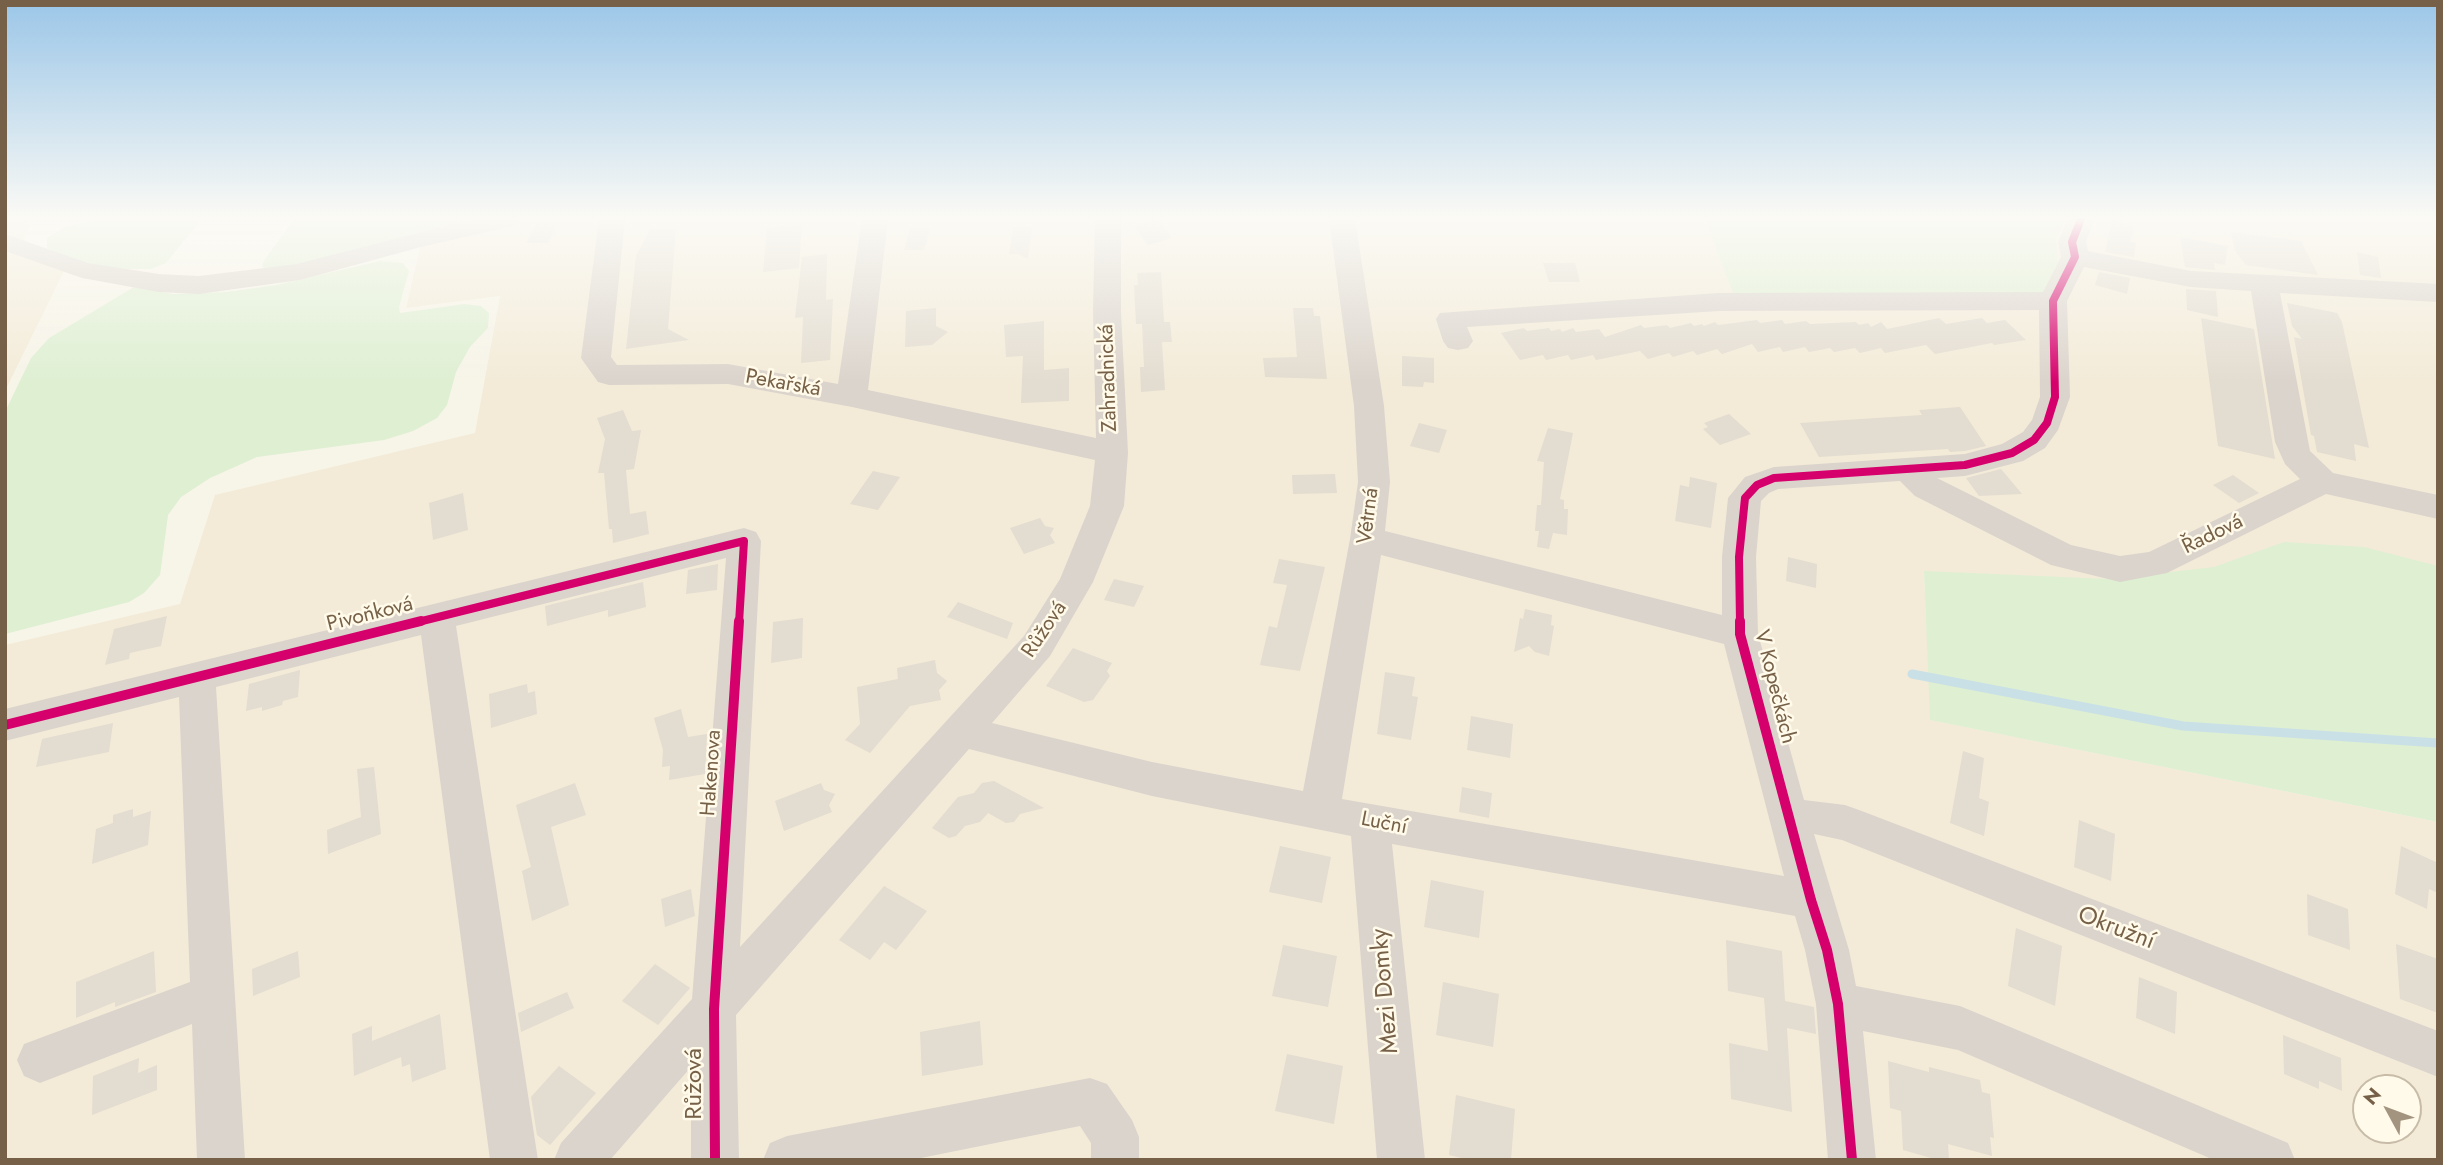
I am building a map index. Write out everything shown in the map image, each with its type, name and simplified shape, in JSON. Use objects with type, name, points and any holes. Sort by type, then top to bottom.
[{"type":"street","points":[[102,273],[159,283],[199,285],[292,273]]},
{"type":"street","name":"Pekařská","points":[[606,273],[596,358],[609,374],[728,374],[852,397],[1112,453]]},
{"type":"street","points":[[852,397],[868,273]]},
{"type":"street","name":"Zahradnická","points":[[1107,273],[1112,453]]},
{"type":"street","name":"Větrná","points":[[1320,811],[1367,539],[1374,482],[1370,406],[1350,273]]},
{"type":"street","name":"V Kopečkách","points":[[1852,1160],[1838,1004],[1827,950],[1811,900],[1740,634],[1740,557],[1745,499],[1756,485],[1774,478],[1910,471],[1990,461],[2012,453],[2034,440],[2047,423],[2055,397],[2053,301],[2067,273]]},
{"type":"street","points":[[2161,273],[2190,279],[2438,293]]},
{"type":"street","points":[[2264,283],[2291,442],[2296,456],[2323,482],[2438,507]]},
{"type":"street","points":[[1458,341],[1450,319],[1719,302],[2053,301]]},
{"type":"street","name":"Růžová","points":[[715,1160],[714,1009],[1037,646],[1076,582],[1107,506],[1112,453]]},
{"type":"street","name":"Řadová","points":[[1910,471],[1927,488],[2063,556],[2120,569],[2155,564],[2323,482]]},
{"type":"street","points":[[1367,539],[1740,634]]},
{"type":"street","name":"Pivoňková","points":[[5,725],[744,541]]},
{"type":"street","name":"Hakenova","points":[[714,1009],[744,541]]},
{"type":"street","name":"Pivoňková","points":[[437,617],[514,1160]]},
{"type":"street","points":[[197,676],[221,1160]]},
{"type":"street","name":"Luční","points":[[961,731],[1152,779],[1811,900]]},
{"type":"street","name":"Okružní","points":[[1791,820],[1810,816],[1845,823],[2438,1054]]},
{"type":"street","name":"Mezi Domky","points":[[1370,821],[1401,1160]]},
{"type":"street","points":[[40,1060],[212,995]]},
{"type":"street","points":[[1838,1004],[1960,1028],[2271,1160]]},
{"type":"street","points":[[578,1160],[714,1009]]},
{"type":"street","points":[[787,1160],[1090,1101],[1115,1137],[1115,1160]]},
{"type":"shaded area","points":[[5,273],[63,273],[5,391]]},
{"type":"shaded area","points":[[414,273],[2438,273],[2438,623],[1924,572],[1931,720],[2438,822],[2438,1160],[5,1160],[5,645],[180,604],[215,495],[475,433],[500,296],[406,308]]},
{"type":"green space","points":[[326,273],[408,273],[399,307],[400,313],[464,304],[481,306],[489,313],[488,328],[470,347],[456,372],[447,405],[437,418],[413,431],[384,440],[257,457],[210,478],[181,497],[168,515],[160,575],[144,593],[129,602],[5,634],[5,412],[31,358],[49,338],[134,287],[173,294],[226,292],[276,285]]},
{"type":"green space","points":[[1726,273],[2058,273],[2041,294],[1735,298]]},
{"type":"green space","points":[[2284,542],[2364,547],[2438,566],[2438,822],[1930,720],[1924,571],[2108,579],[2214,567]]},
{"type":"building","points":[[634,273],[672,273],[668,329],[689,340],[626,349]]},
{"type":"building","points":[[800,273],[827,273],[826,300],[833,299],[830,360],[801,363],[803,317],[795,318]]},
{"type":"building","points":[[1137,273],[1161,273],[1164,322],[1170,322],[1172,342],[1162,342],[1165,390],[1141,392],[1140,367],[1144,367],[1142,324],[1136,324],[1134,285],[1138,285]]},
{"type":"building","points":[[1546,273],[1578,273],[1580,282],[1549,282]]},
{"type":"building","points":[[2099,273],[2130,278],[2127,294],[2095,285]]},
{"type":"building","points":[[2380,273],[2381,278],[2360,275]]},
{"type":"building","points":[[2186,289],[2216,291],[2218,317],[2187,310]]},
{"type":"building","points":[[2287,303],[2337,313],[2342,322],[2369,448],[2354,444],[2356,461],[2317,452],[2314,436],[2311,435],[2294,337],[2302,339],[2292,326]]},
{"type":"building","points":[[936,308],[936,326],[948,332],[932,345],[905,347],[906,311]]},
{"type":"building","points":[[1293,308],[1313,308],[1314,316],[1320,316],[1327,379],[1265,377],[1263,358],[1297,357]]},
{"type":"building","points":[[1939,318],[1946,324],[1982,318],[1987,323],[2005,320],[2026,340],[1994,345],[1992,343],[1935,354],[1926,345],[1885,353],[1881,348],[1860,353],[1855,348],[1834,352],[1830,348],[1809,352],[1805,347],[1783,352],[1780,347],[1758,352],[1752,344],[1722,354],[1717,349],[1697,355],[1693,351],[1673,357],[1669,353],[1648,359],[1640,351],[1596,360],[1593,355],[1571,360],[1568,355],[1546,360],[1543,355],[1520,360],[1501,333],[1524,328],[1527,331],[1560,329],[1562,332],[1573,328],[1576,332],[1599,329],[1605,337],[1641,325],[1644,328],[1667,325],[1670,328],[1691,323],[1694,326],[1704,326],[1715,322],[1718,325],[1757,320],[1760,323],[1782,320],[1785,324],[1806,321],[1810,324],[1856,322],[1859,325],[1868,323],[1871,327],[1881,322],[1887,329]]},
{"type":"building","points":[[2201,318],[2254,329],[2275,459],[2218,446]]},
{"type":"building","points":[[1044,321],[1044,370],[1069,368],[1069,401],[1021,403],[1023,356],[1006,357],[1004,325]]},
{"type":"building","points":[[1402,356],[1434,358],[1434,383],[1424,382],[1423,387],[1402,386]]},
{"type":"building","points":[[1960,407],[1986,446],[1950,452],[1948,449],[1819,457],[1800,423],[1922,415],[1919,410]]},
{"type":"building","points":[[623,410],[632,431],[641,430],[634,469],[626,470],[630,514],[646,511],[649,534],[613,543],[612,529],[609,529],[604,473],[598,473],[605,439],[597,418]]},
{"type":"building","points":[[1729,414],[1751,434],[1720,445],[1703,429],[1708,427],[1704,423]]},
{"type":"building","points":[[1419,423],[1447,430],[1439,453],[1410,446]]},
{"type":"building","points":[[1548,428],[1573,433],[1560,499],[1564,500],[1564,509],[1568,509],[1567,535],[1553,533],[1549,549],[1537,547],[1539,531],[1535,531],[1537,505],[1541,505],[1544,462],[1537,461]]},
{"type":"building","points":[[2001,469],[2022,494],[1979,496],[1966,478]]},
{"type":"building","points":[[873,471],[900,477],[878,510],[850,504]]},
{"type":"building","points":[[1335,474],[1337,493],[1293,494],[1292,475]]},
{"type":"building","points":[[2233,475],[2259,493],[2239,503],[2213,485]]},
{"type":"building","points":[[1690,477],[1717,483],[1711,528],[1675,521],[1680,485],[1689,487]]},
{"type":"building","points":[[463,493],[468,530],[433,540],[429,503]]},
{"type":"building","points":[[1040,518],[1045,526],[1054,528],[1050,535],[1055,543],[1024,554],[1010,528]]},
{"type":"building","points":[[1788,557],[1817,564],[1816,588],[1786,581]]},
{"type":"building","points":[[1279,559],[1325,567],[1300,671],[1260,665],[1269,626],[1277,628],[1287,585],[1273,583]]},
{"type":"building","points":[[718,564],[717,590],[686,594],[688,570]]},
{"type":"building","points":[[1114,579],[1144,586],[1134,607],[1104,600]]},
{"type":"building","points":[[643,582],[646,607],[608,617],[608,610],[547,626],[545,606]]},
{"type":"building","points":[[958,602],[1013,623],[1007,639],[947,617]]},
{"type":"building","points":[[1525,609],[1552,615],[1551,625],[1554,626],[1549,656],[1535,652],[1529,646],[1514,652],[1520,618],[1523,619]]},
{"type":"building","points":[[167,616],[161,646],[130,653],[129,659],[105,665],[114,629]]},
{"type":"building","points":[[803,618],[802,658],[771,663],[773,622]]},
{"type":"building","points":[[1073,648],[1112,663],[1107,671],[1110,676],[1093,700],[1084,702],[1046,686]]},
{"type":"building","points":[[935,660],[937,673],[947,681],[939,690],[941,700],[910,706],[870,753],[845,740],[860,724],[857,687],[898,679],[897,668]]},
{"type":"building","points":[[300,670],[298,697],[262,711],[262,707],[246,711],[249,684]]},
{"type":"building","points":[[1385,672],[1415,677],[1412,696],[1418,697],[1411,740],[1377,734]]},
{"type":"building","points":[[527,684],[528,693],[535,691],[537,714],[491,728],[489,694]]},
{"type":"building","points":[[681,709],[688,737],[707,734],[705,774],[669,780],[670,766],[662,767],[663,750],[654,718]]},
{"type":"building","points":[[1471,716],[1513,724],[1510,758],[1467,750]]},
{"type":"building","points":[[113,723],[109,752],[36,767],[42,739]]},
{"type":"building","points":[[1963,751],[1984,758],[1979,798],[1989,802],[1984,836],[1950,823]]},
{"type":"building","points":[[374,767],[381,834],[328,854],[327,830],[361,817],[357,769]]},
{"type":"building","points":[[994,781],[1044,808],[1020,814],[1014,822],[1006,823],[988,813],[980,822],[965,826],[956,836],[949,838],[932,828],[958,797],[974,793],[982,783]]},
{"type":"building","points":[[575,783],[586,815],[551,827],[569,905],[532,921],[522,871],[531,867],[516,805]]},
{"type":"building","points":[[821,783],[824,790],[835,794],[829,805],[832,812],[784,831],[775,801]]},
{"type":"building","points":[[1462,787],[1492,793],[1489,818],[1459,812]]},
{"type":"building","points":[[133,809],[133,817],[151,811],[148,845],[92,864],[96,829],[113,823],[113,815]]},
{"type":"building","points":[[2079,820],[2115,834],[2111,881],[2074,867]]},
{"type":"building","points":[[1280,846],[1331,857],[1322,903],[1269,892]]},
{"type":"building","points":[[2401,846],[2438,863],[2438,893],[2429,889],[2427,909],[2395,894]]},
{"type":"building","points":[[1431,880],[1484,891],[1479,938],[1424,927]]},
{"type":"building","points":[[884,886],[927,911],[896,950],[884,942],[870,960],[839,940]]},
{"type":"building","points":[[691,889],[695,916],[665,927],[661,899]]},
{"type":"building","points":[[2307,894],[2348,909],[2350,950],[2308,935]]},
{"type":"building","points":[[2016,928],[2062,946],[2055,1006],[2008,986]]},
{"type":"building","points":[[1726,940],[1782,951],[1785,1001],[1814,1007],[1816,1034],[1787,1028],[1792,1112],[1731,1099],[1729,1043],[1768,1051],[1764,998],[1728,991]]},
{"type":"building","points":[[2396,944],[2438,959],[2438,1013],[2400,999]]},
{"type":"building","points":[[1283,945],[1337,956],[1328,1007],[1272,996]]},
{"type":"building","points":[[154,951],[156,992],[115,1007],[115,1002],[76,1018],[76,982]]},
{"type":"building","points":[[298,951],[300,977],[253,996],[252,969]]},
{"type":"building","points":[[655,964],[690,988],[658,1025],[622,1001]]},
{"type":"building","points":[[2139,977],[2177,992],[2175,1034],[2136,1018]]},
{"type":"building","points":[[1443,982],[1499,994],[1493,1047],[1436,1035]]},
{"type":"building","points":[[567,992],[574,1008],[521,1032],[518,1013]]},
{"type":"building","points":[[440,1014],[446,1069],[412,1082],[410,1064],[402,1067],[401,1057],[354,1076],[352,1034],[372,1026],[372,1041]]},
{"type":"building","points":[[980,1021],[983,1065],[922,1076],[920,1032]]},
{"type":"building","points":[[2283,1035],[2341,1058],[2342,1091],[2319,1081],[2319,1089],[2284,1074]]},
{"type":"building","points":[[1287,1054],[1343,1066],[1334,1124],[1275,1111]]},
{"type":"building","points":[[139,1058],[138,1073],[157,1065],[157,1090],[92,1115],[93,1076]]},
{"type":"building","points":[[1888,1061],[1929,1072],[1929,1067],[1980,1080],[1982,1092],[1990,1094],[1994,1138],[1990,1137],[1992,1156],[1948,1144],[1949,1160],[1938,1160],[1903,1150],[1901,1111],[1890,1108]]},
{"type":"building","points":[[559,1066],[596,1093],[550,1145],[537,1135],[531,1097]]},
{"type":"building","points":[[1456,1095],[1515,1109],[1511,1160],[1470,1160],[1449,1155]]},
{"type":"waterway","points":[[1912,674],[2183,726],[2438,743]]},
{"type":"cycle path","points":[[1852,1160],[1838,1004],[1827,950],[1811,900],[1740,634],[1739,557],[1745,498],[1757,485],[1774,478],[1965,465],[2012,453],[2034,440],[2047,423],[2055,397],[2053,301],[2067,273]]},
{"type":"cycle path","points":[[5,725],[744,541],[714,1009],[715,1160]]}]
